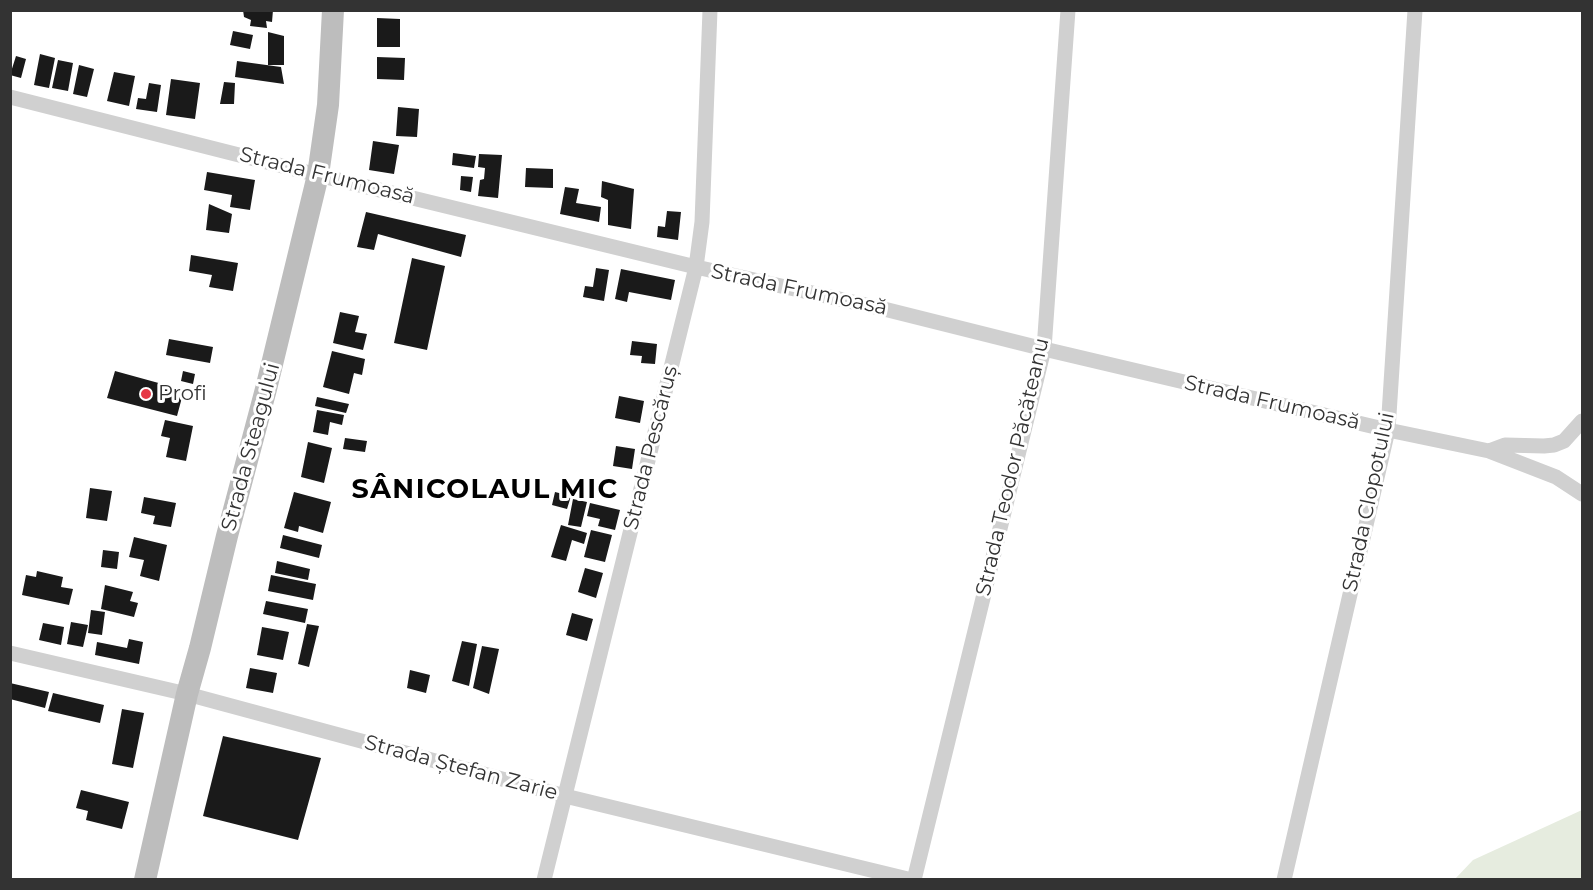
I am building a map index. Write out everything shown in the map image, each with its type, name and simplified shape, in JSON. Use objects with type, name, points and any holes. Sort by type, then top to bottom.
[{"type":"main road","name":"Strada Steagului","points":[[145,879],[187,694],[318,175],[328,105],[333,10]]},
{"type":"street","name":"Strada Pescăruș","points":[[544,879],[696,267],[702,222],[710,10]]},
{"type":"street","name":"Strada Teodor Păcăteanu","points":[[913,879],[1044,349],[1068,10]]},
{"type":"street","name":"Strada Clopotului","points":[[1284,879],[1388,430],[1415,10]]},
{"type":"street","name":"Strada Frumoasă","points":[[10,97],[696,267],[885,309],[1388,430],[1489,451],[1556,477],[1582,494]]},
{"type":"street","points":[[1489,451],[1506,446],[1554,445],[1564,441],[1582,421]]},
{"type":"street","name":"Strada Ștefan Zarie","points":[[10,653],[187,694],[565,796],[913,879]]},
{"type":"shaded area","points":[[1582,810],[1582,879],[1455,879],[1473,860]]},
{"type":"building","points":[[243,10],[273,10],[272,22],[266,21],[267,28],[250,26],[251,20],[244,17]]},
{"type":"building","points":[[377,18],[400,19],[400,47],[377,47]]},
{"type":"building","points":[[233,31],[253,35],[250,49],[230,45]]},
{"type":"building","points":[[268,32],[284,36],[284,65],[268,65]]},
{"type":"building","points":[[40,54],[55,58],[49,88],[34,85]]},
{"type":"building","points":[[16,56],[26,59],[21,78],[10,75]]},
{"type":"building","points":[[377,57],[405,58],[404,80],[377,79]]},
{"type":"building","points":[[58,60],[73,63],[68,91],[52,88]]},
{"type":"building","points":[[237,61],[281,67],[284,84],[235,77]]},
{"type":"building","points":[[79,65],[94,69],[87,97],[73,94]]},
{"type":"building","points":[[114,72],[135,76],[129,106],[107,101]]},
{"type":"building","points":[[171,79],[200,83],[195,119],[166,115]]},
{"type":"building","points":[[224,82],[235,83],[234,104],[220,104]]},
{"type":"building","points":[[149,83],[161,85],[157,112],[136,109],[138,98],[146,99]]},
{"type":"building","points":[[398,107],[419,109],[417,137],[396,136]]},
{"type":"building","points":[[373,141],[399,145],[394,174],[369,170]]},
{"type":"building","points":[[453,153],[476,156],[474,168],[452,165]]},
{"type":"building","points":[[479,154],[502,155],[498,198],[478,196],[480,180],[484,179],[485,168],[478,167]]},
{"type":"building","points":[[526,168],[553,169],[553,188],[525,187]]},
{"type":"building","points":[[207,172],[255,180],[250,210],[230,207],[232,195],[204,190]]},
{"type":"building","points":[[461,176],[473,177],[471,192],[460,190]]},
{"type":"building","points":[[602,181],[634,189],[631,229],[608,225],[608,200],[601,197]]},
{"type":"building","points":[[565,187],[579,189],[576,203],[601,207],[599,222],[560,214]]},
{"type":"building","points":[[209,204],[232,214],[229,233],[206,230]]},
{"type":"building","points":[[667,211],[681,212],[678,240],[657,237],[658,226],[665,227]]},
{"type":"building","points":[[366,212],[466,235],[461,257],[378,234],[374,250],[357,247]]},
{"type":"building","points":[[191,255],[238,263],[233,291],[209,287],[212,275],[189,271]]},
{"type":"building","points":[[412,258],[445,266],[427,350],[394,343]]},
{"type":"building","points":[[596,268],[609,270],[604,301],[583,297],[585,286],[593,287]]},
{"type":"building","points":[[621,269],[675,280],[671,300],[629,292],[627,302],[615,299]]},
{"type":"building","points":[[340,312],[359,316],[355,332],[367,334],[363,350],[333,343]]},
{"type":"building","points":[[169,339],[213,347],[210,363],[166,355]]},
{"type":"building","points":[[632,341],[657,344],[655,364],[641,363],[642,356],[630,355]]},
{"type":"building","points":[[332,351],[365,359],[362,375],[354,373],[349,394],[323,387]]},
{"type":"building","name":"Profi","points":[[115,371],[184,390],[177,416],[107,398]]},
{"type":"building","points":[[183,371],[195,374],[193,384],[181,381]]},
{"type":"building","points":[[619,396],[644,401],[640,423],[615,418]]},
{"type":"building","points":[[317,397],[349,404],[346,413],[315,406]]},
{"type":"building","points":[[317,410],[344,415],[342,425],[330,422],[328,435],[313,432]]},
{"type":"building","points":[[165,420],[193,426],[186,461],[166,457],[170,438],[161,436]]},
{"type":"building","points":[[345,438],[367,441],[365,452],[343,449]]},
{"type":"building","points":[[308,442],[332,448],[324,483],[301,477]]},
{"type":"building","points":[[616,446],[635,449],[632,469],[613,466]]},
{"type":"building","points":[[90,488],[112,491],[107,521],[86,518]]},
{"type":"building","points":[[294,492],[331,502],[323,533],[299,526],[298,532],[284,528]]},
{"type":"building","points":[[555,492],[571,496],[567,509],[552,505]]},
{"type":"building","points":[[144,497],[176,503],[171,527],[153,524],[155,516],[141,513]]},
{"type":"building","points":[[573,499],[587,502],[581,527],[568,525]]},
{"type":"building","points":[[590,503],[620,510],[615,530],[598,526],[600,519],[587,516]]},
{"type":"building","points":[[561,525],[587,533],[584,544],[572,540],[566,561],[551,557]]},
{"type":"building","points":[[591,530],[612,535],[605,562],[584,557]]},
{"type":"building","points":[[283,535],[322,545],[319,558],[280,548]]},
{"type":"building","points":[[134,537],[167,545],[159,581],[140,576],[144,560],[129,557]]},
{"type":"building","points":[[103,550],[119,552],[117,569],[101,567]]},
{"type":"building","points":[[277,561],[310,569],[308,580],[275,573]]},
{"type":"building","points":[[585,568],[603,573],[596,598],[578,592]]},
{"type":"building","points":[[37,571],[63,577],[61,587],[73,589],[69,605],[22,595],[26,575],[36,577]]},
{"type":"building","points":[[271,575],[316,584],[313,600],[268,591]]},
{"type":"building","points":[[105,585],[133,592],[130,601],[138,603],[134,617],[101,609]]},
{"type":"building","points":[[266,601],[308,609],[305,623],[263,614]]},
{"type":"building","points":[[91,610],[105,612],[102,635],[88,633]]},
{"type":"building","points":[[572,613],[593,619],[587,641],[566,635]]},
{"type":"building","points":[[71,622],[88,625],[83,647],[67,644]]},
{"type":"building","points":[[43,623],[64,627],[61,645],[39,640]]},
{"type":"building","points":[[307,624],[319,626],[309,667],[298,664]]},
{"type":"building","points":[[262,627],[289,632],[283,660],[257,655]]},
{"type":"building","points":[[129,639],[143,642],[139,664],[95,655],[97,642],[127,648]]},
{"type":"building","points":[[462,641],[477,644],[469,686],[452,681]]},
{"type":"building","points":[[482,646],[499,649],[489,694],[473,688]]},
{"type":"building","points":[[250,668],[277,673],[273,693],[246,688]]},
{"type":"building","points":[[410,670],[430,675],[426,693],[407,688]]},
{"type":"building","points":[[10,683],[49,692],[45,708],[10,699]]},
{"type":"building","points":[[53,693],[104,705],[100,723],[48,711]]},
{"type":"building","points":[[122,709],[144,713],[133,768],[112,764]]},
{"type":"building","points":[[223,736],[321,758],[298,840],[203,816]]},
{"type":"building","points":[[81,790],[129,802],[122,829],[86,820],[88,811],[76,808]]},
{"type":"place","name":"Profi","points":[[146,394]]},
{"type":"district","name":"SÂNICOLAUL MIC","points":[[485,490]]}]
